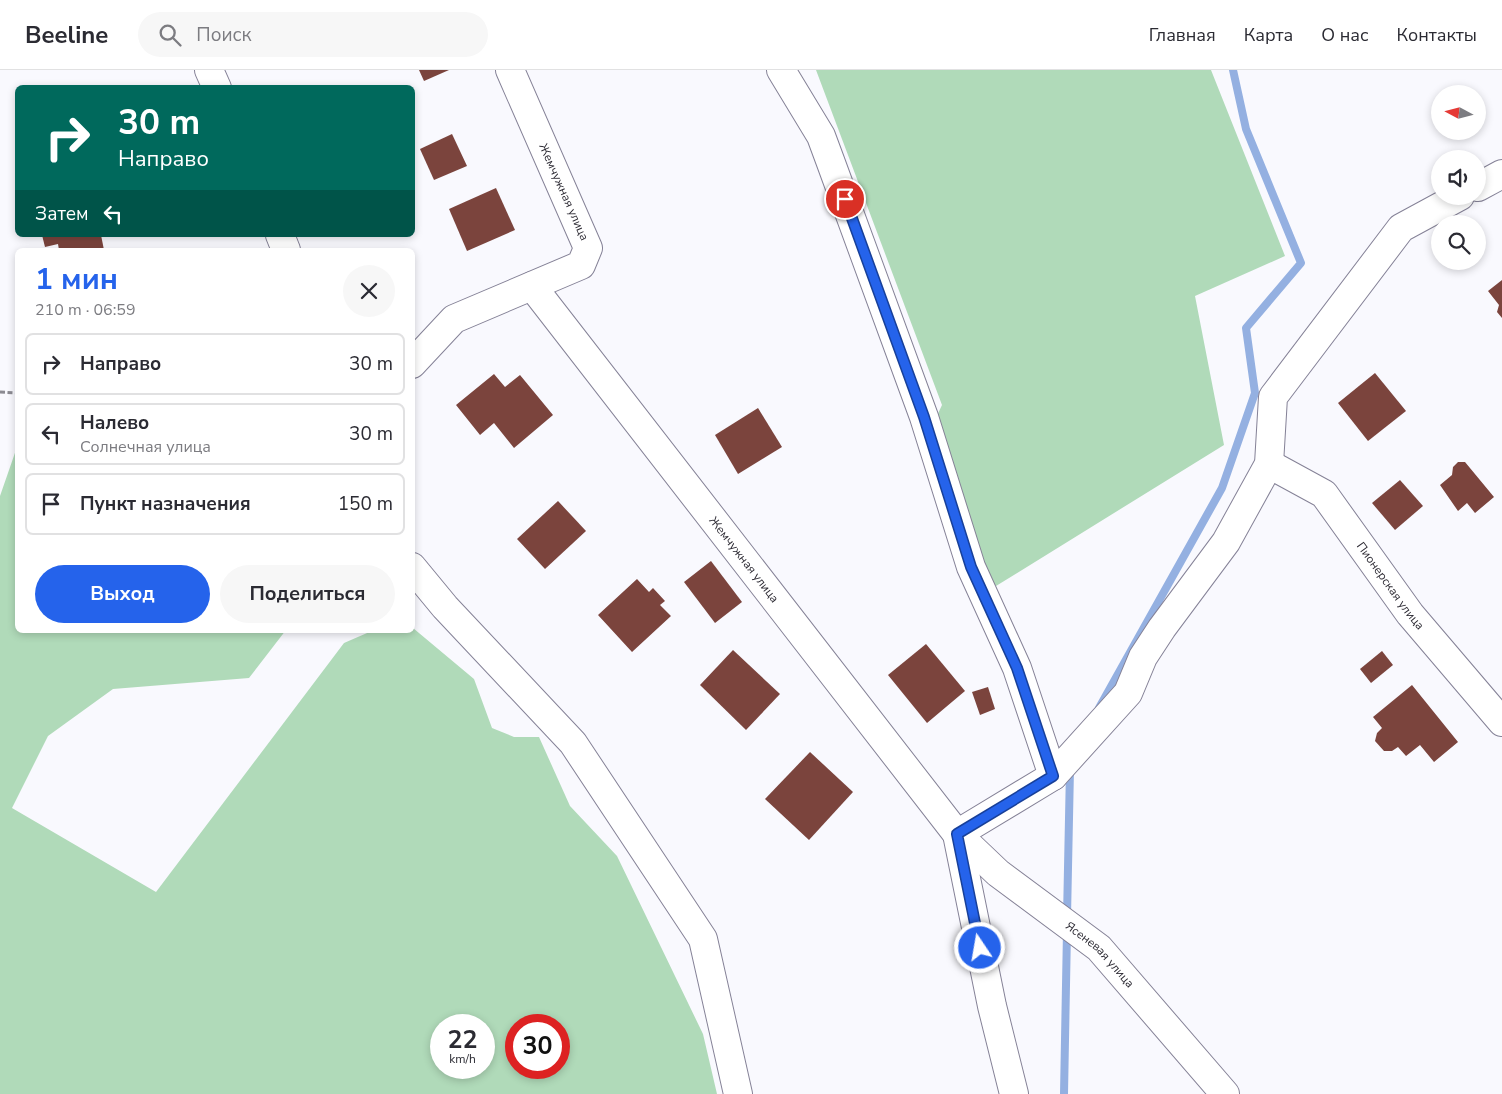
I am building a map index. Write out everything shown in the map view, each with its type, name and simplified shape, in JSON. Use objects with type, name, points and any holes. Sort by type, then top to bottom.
[{"type":"street","points":[[209,70],[215,85]]},
{"type":"street","name":"Жемчужная улица","points":[[415,361],[454,319],[581,265],[588,248],[510,70]]},
{"type":"street","points":[[781,70],[825,145],[924,417],[971,567],[1017,668],[1053,776]]},
{"type":"street","points":[[1486,183],[1502,174]]},
{"type":"street","points":[[1014,1094],[992,1006],[957,834],[1053,776],[1128,693],[1143,657],[1162,628],[1226,542],[1269,464],[1273,397],[1401,228],[1443,205]]},
{"type":"street","name":"Жемчужная улица","points":[[532,286],[957,834]]},
{"type":"street","name":"Пионерская улица","points":[[1269,464],[1324,494],[1410,614],[1502,722]]},
{"type":"street","points":[[415,571],[445,607],[573,743],[703,939],[738,1094]]},
{"type":"street","name":"Ясеневая улица","points":[[957,834],[998,873],[1099,948],[1225,1094]]},
{"type":"path","points":[[0,392],[15,393]]},
{"type":"green space","points":[[816,70],[1211,70],[1285,256],[1195,296],[1224,445],[996,586],[975,556],[934,422],[942,405]]},
{"type":"green space","points":[[15,453],[15,633],[284,633],[249,678],[113,689],[48,736],[12,808],[156,892],[344,643],[367,633],[415,633],[415,630],[474,679],[492,728],[514,737],[539,737],[570,806],[617,856],[703,1034],[717,1094],[0,1094],[0,496]]},
{"type":"building","points":[[419,70],[449,70],[424,81]]},
{"type":"building","points":[[452,134],[467,166],[434,180],[420,149]]},
{"type":"building","points":[[496,188],[515,230],[467,251],[449,209]]},
{"type":"building","points":[[42,237],[101,237],[104,248],[59,248],[58,244],[45,247]]},
{"type":"building","points":[[1502,280],[1502,318],[1497,312],[1499,305],[1488,291]]},
{"type":"building","points":[[1375,373],[1406,411],[1368,441],[1338,403]]},
{"type":"building","points":[[494,374],[505,387],[520,375],[553,415],[514,448],[494,423],[480,435],[456,405]]},
{"type":"building","points":[[758,408],[782,447],[738,474],[715,435]]},
{"type":"building","points":[[1458,462],[1465,462],[1494,497],[1475,513],[1467,503],[1458,511],[1440,485],[1452,475],[1453,467]]},
{"type":"building","points":[[1400,480],[1423,506],[1395,530],[1372,503]]},
{"type":"building","points":[[558,501],[586,531],[545,569],[517,539]]},
{"type":"building","points":[[711,561],[742,602],[715,623],[684,582]]},
{"type":"building","points":[[637,579],[649,592],[653,588],[665,601],[660,605],[671,616],[632,652],[598,615]]},
{"type":"building","points":[[926,644],[965,691],[927,723],[888,675]]},
{"type":"building","points":[[733,650],[780,694],[746,730],[700,685]]},
{"type":"building","points":[[1382,651],[1393,665],[1371,683],[1360,669]]},
{"type":"building","points":[[1412,685],[1458,742],[1434,762],[1420,745],[1406,756],[1398,747],[1392,751],[1384,751],[1375,741],[1377,733],[1382,728],[1373,717]]},
{"type":"building","points":[[988,687],[995,709],[980,715],[972,692]]},
{"type":"building","points":[[810,752],[853,792],[809,840],[765,799]]},
{"type":"waterway","points":[[1099,708],[1222,488],[1255,393],[1246,328],[1301,263],[1246,129],[1233,70]]},
{"type":"waterway","points":[[1067,917],[1070,769]]},
{"type":"waterway","points":[[1064,1094],[1067,931]]},
{"type":"route","points":[[845,199],[924,417],[971,567],[1017,668],[1053,776],[1025,791],[957,834],[980,948]]}]
